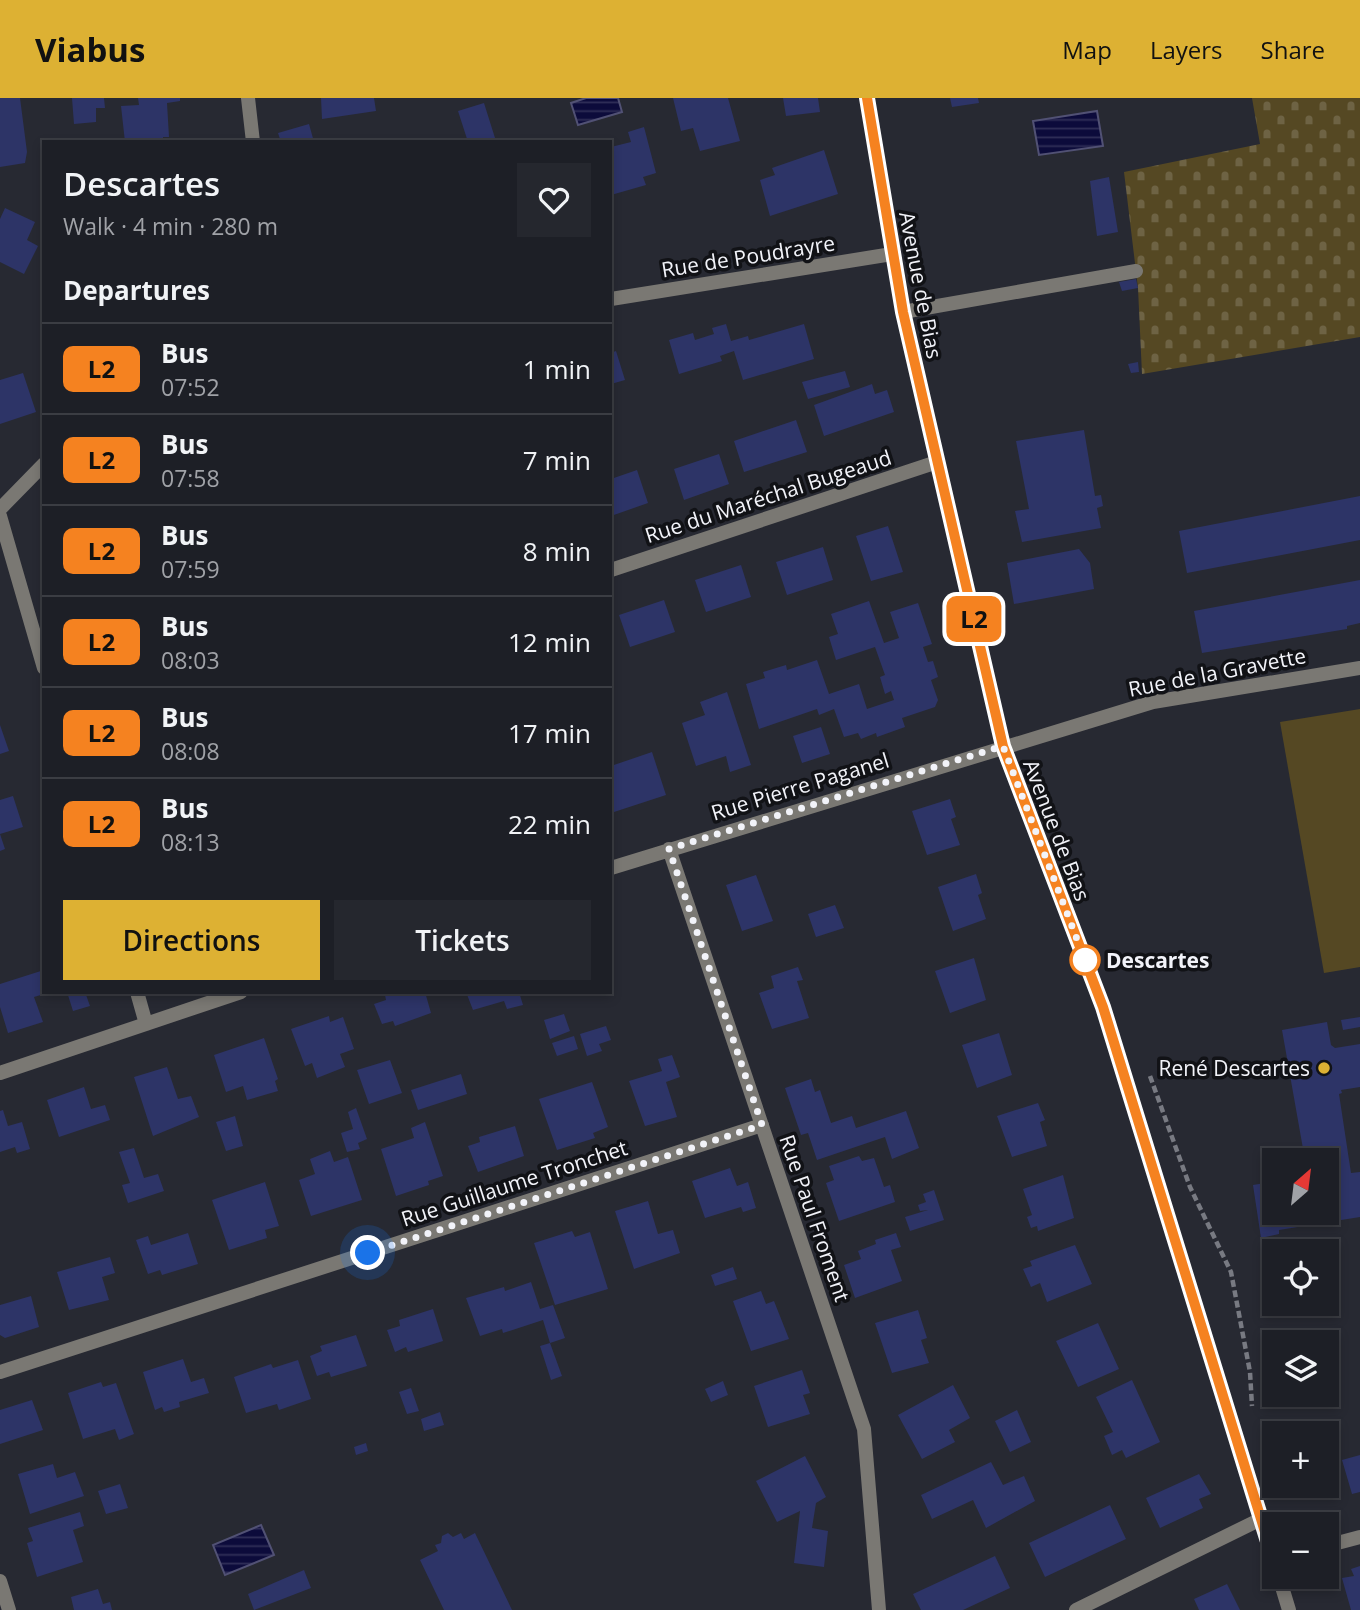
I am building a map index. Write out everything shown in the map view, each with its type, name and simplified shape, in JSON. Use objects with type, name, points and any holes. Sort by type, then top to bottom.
[{"type":"street","points":[[248,98],[253,140]]},
{"type":"street","name":"Avenue de Bias","points":[[867,98],[903,312],[1003,746],[1103,1007],[1262,1521]]},
{"type":"street","name":"Rue de Poudrayre","points":[[612,299],[892,254]]},
{"type":"street","points":[[903,312],[1136,271]]},
{"type":"street","name":"Rue du Maréchal Bugeaud","points":[[612,570],[937,462]]},
{"type":"street","points":[[0,509],[42,466]]},
{"type":"street","points":[[0,516],[42,661]]},
{"type":"street","name":"Rue de la Gravette","points":[[1003,746],[1153,702],[1360,668]]},
{"type":"street","name":"Rue Pierre Paganel","points":[[612,868],[1003,746]]},
{"type":"street","name":"Rue Paul Froment","points":[[669,849],[864,1429],[879,1610]]},
{"type":"street","points":[[138,994],[146,1024]]},
{"type":"street","points":[[0,1073],[235,994]]},
{"type":"street","name":"Rue Guillaume Tronchet","points":[[0,1372],[762,1125]]},
{"type":"street","points":[[1076,1610],[1261,1518]]},
{"type":"street","points":[[1339,1543],[1360,1537]]},
{"type":"street","points":[[0,1581],[9,1610]]},
{"type":"street","points":[[1283,1589],[1289,1610]]},
{"type":"path","points":[[1150,1075],[1190,1187],[1231,1272],[1250,1372],[1252,1412]]},
{"type":"green space","points":[[1252,98],[1360,98],[1360,337],[1142,374],[1138,288],[1124,172],[1260,144]]},
{"type":"green space","points":[[1360,709],[1360,967],[1324,973],[1280,722]]},
{"type":"shaded area","points":[[586,98],[618,98],[622,112],[578,125],[571,103]]},
{"type":"shaded area","points":[[1097,111],[1103,146],[1039,155],[1033,121]]},
{"type":"shaded area","points":[[261,1525],[274,1555],[225,1575],[213,1545]]},
{"type":"building","points":[[0,98],[20,98],[27,152],[25,163],[0,167]]},
{"type":"building","points":[[72,98],[104,98],[105,108],[96,108],[96,122],[74,124]]},
{"type":"building","points":[[138,98],[180,98],[180,101],[167,103],[169,137],[163,137],[163,140],[125,140],[121,106],[139,105]]},
{"type":"building","points":[[321,98],[374,98],[376,111],[322,119]]},
{"type":"building","points":[[673,98],[728,98],[740,141],[700,151],[693,128],[681,131]]},
{"type":"building","points":[[783,98],[818,98],[820,112],[786,116]]},
{"type":"building","points":[[950,98],[978,98],[979,103],[952,107]]},
{"type":"building","points":[[484,103],[495,138],[467,140],[458,111]]},
{"type":"building","points":[[309,124],[313,140],[280,140],[278,133]]},
{"type":"building","points":[[644,127],[656,173],[643,177],[646,185],[612,195],[612,147],[631,142],[628,132]]},
{"type":"building","points":[[824,150],[838,194],[770,216],[760,180],[775,175],[772,168]]},
{"type":"building","points":[[1109,177],[1118,232],[1097,236],[1090,181]]},
{"type":"building","points":[[5,208],[35,222],[27,240],[38,246],[24,274],[0,262],[0,219]]},
{"type":"building","points":[[1136,279],[1138,288],[1122,291],[1119,282]]},
{"type":"building","points":[[726,324],[731,341],[748,336],[749,340],[804,324],[814,359],[743,380],[734,351],[720,356],[722,361],[679,374],[669,340],[693,333],[695,340],[714,334],[712,328]]},
{"type":"building","points":[[616,351],[625,380],[612,384],[612,353]]},
{"type":"building","points":[[1138,362],[1139,372],[1131,373],[1128,364]]},
{"type":"building","points":[[845,371],[850,387],[808,399],[802,382]]},
{"type":"building","points":[[23,373],[36,412],[0,424],[0,380]]},
{"type":"building","points":[[872,384],[875,394],[887,390],[894,412],[824,436],[814,405]]},
{"type":"building","points":[[796,420],[807,452],[744,472],[734,441]]},
{"type":"building","points":[[1084,430],[1095,496],[1101,495],[1103,506],[1097,508],[1101,528],[1022,542],[1015,511],[1029,509],[1016,441]]},
{"type":"building","points":[[719,454],[729,484],[684,500],[674,469]]},
{"type":"building","points":[[637,470],[648,503],[612,516],[612,479]]},
{"type":"building","points":[[1360,496],[1360,540],[1187,573],[1179,531]]},
{"type":"building","points":[[888,526],[903,572],[871,581],[856,536]]},
{"type":"building","points":[[823,547],[833,580],[787,595],[776,562]]},
{"type":"building","points":[[1079,549],[1090,563],[1094,589],[1014,604],[1007,563]]},
{"type":"building","points":[[741,565],[751,597],[706,612],[695,580]]},
{"type":"building","points":[[1360,580],[1360,623],[1347,626],[1347,629],[1202,653],[1194,611]]},
{"type":"building","points":[[664,600],[675,632],[630,647],[619,615]]},
{"type":"building","points":[[869,601],[884,643],[899,638],[890,612],[918,603],[932,644],[923,647],[928,662],[933,661],[938,677],[931,680],[938,700],[935,707],[902,718],[905,727],[877,737],[876,733],[861,739],[858,733],[844,737],[834,709],[819,715],[817,709],[759,729],[746,684],[765,678],[763,672],[786,665],[787,670],[817,660],[829,694],[859,684],[867,709],[894,700],[891,691],[885,694],[880,677],[885,675],[875,647],[836,660],[829,637],[838,634],[831,614]]},
{"type":"building","points":[[727,692],[751,765],[730,772],[726,756],[696,766],[682,723],[705,715],[700,702]]},
{"type":"building","points":[[0,725],[9,751],[0,754]]},
{"type":"building","points":[[821,727],[830,754],[802,763],[793,736]]},
{"type":"building","points":[[652,752],[666,795],[614,812],[612,766]]},
{"type":"building","points":[[13,796],[23,827],[0,834],[0,800]]},
{"type":"building","points":[[950,799],[956,817],[951,819],[960,845],[927,855],[912,811]]},
{"type":"building","points":[[0,834],[5,849],[0,851]]},
{"type":"building","points":[[976,874],[982,893],[978,895],[986,919],[953,931],[938,887]]},
{"type":"building","points":[[756,875],[773,921],[742,931],[726,885]]},
{"type":"building","points":[[835,905],[844,928],[816,937],[808,914]]},
{"type":"building","points":[[974,958],[986,1000],[950,1013],[935,971]]},
{"type":"building","points":[[798,967],[803,980],[797,981],[809,1018],[772,1029],[759,993],[774,988],[771,976]]},
{"type":"building","points":[[42,971],[44,994],[34,997],[43,1022],[8,1033],[0,1007],[0,984]]},
{"type":"building","points":[[68,994],[86,994],[90,1006],[73,1011]]},
{"type":"building","points":[[426,994],[431,1013],[395,1026],[393,1021],[382,1024],[374,1004],[386,1000],[385,995]]},
{"type":"building","points":[[467,994],[520,994],[523,1005],[507,1009],[504,1001],[473,1010]]},
{"type":"building","points":[[564,1014],[570,1031],[550,1039],[544,1020]]},
{"type":"building","points":[[329,1016],[330,1022],[343,1017],[354,1049],[340,1054],[345,1067],[317,1078],[312,1063],[305,1066],[291,1029]]},
{"type":"building","points":[[1360,1017],[1360,1027],[1343,1030],[1341,1020]]},
{"type":"building","points":[[1327,1022],[1331,1045],[1335,1048],[1360,1044],[1360,1087],[1341,1090],[1342,1093],[1339,1094],[1351,1173],[1360,1172],[1360,1217],[1339,1220],[1339,1148],[1303,1148],[1282,1030]]},
{"type":"building","points":[[606,1026],[611,1040],[599,1044],[602,1051],[587,1056],[580,1034]]},
{"type":"building","points":[[999,1033],[1012,1075],[977,1088],[962,1045]]},
{"type":"building","points":[[574,1036],[578,1049],[557,1056],[552,1043]]},
{"type":"building","points":[[264,1038],[278,1079],[275,1081],[278,1091],[247,1100],[243,1086],[226,1092],[214,1055]]},
{"type":"building","points":[[672,1055],[680,1077],[666,1082],[677,1117],[645,1126],[629,1081],[662,1071],[658,1059]]},
{"type":"building","points":[[390,1060],[402,1093],[369,1104],[357,1070]]},
{"type":"building","points":[[167,1067],[178,1099],[191,1096],[199,1117],[153,1136],[134,1077]]},
{"type":"building","points":[[461,1074],[467,1094],[418,1110],[411,1090]]},
{"type":"building","points":[[811,1079],[815,1092],[820,1090],[831,1123],[852,1116],[856,1128],[906,1111],[919,1148],[892,1159],[885,1137],[817,1160],[808,1133],[801,1135],[785,1088]]},
{"type":"building","points":[[592,1082],[608,1127],[593,1133],[595,1138],[557,1150],[539,1099]]},
{"type":"building","points":[[84,1087],[91,1109],[105,1105],[110,1120],[59,1137],[47,1100]]},
{"type":"building","points":[[1038,1103],[1045,1120],[1040,1122],[1047,1146],[1012,1157],[997,1116]]},
{"type":"building","points":[[356,1108],[367,1139],[358,1143],[360,1149],[347,1152],[341,1133],[353,1129],[348,1112]]},
{"type":"building","points":[[3,1110],[8,1126],[22,1122],[30,1149],[17,1153],[15,1147],[0,1152],[0,1111]]},
{"type":"building","points":[[235,1116],[243,1146],[226,1151],[216,1122]]},
{"type":"building","points":[[425,1122],[443,1176],[428,1181],[429,1185],[396,1196],[381,1149],[414,1138],[411,1128]]},
{"type":"building","points":[[515,1126],[524,1156],[478,1172],[468,1146],[480,1142],[479,1137]]},
{"type":"building","points":[[134,1148],[144,1178],[158,1174],[164,1191],[128,1203],[122,1185],[130,1183],[119,1152]]},
{"type":"building","points":[[330,1151],[334,1162],[348,1157],[362,1200],[311,1216],[299,1180],[315,1174],[310,1159]]},
{"type":"building","points":[[859,1156],[862,1161],[874,1158],[884,1187],[890,1185],[895,1202],[839,1221],[826,1183],[834,1180],[829,1166]]},
{"type":"building","points":[[730,1168],[737,1186],[748,1182],[756,1208],[743,1212],[741,1207],[705,1218],[692,1181]]},
{"type":"building","points":[[1063,1175],[1074,1218],[1038,1231],[1037,1226],[1031,1228],[1027,1217],[1032,1215],[1023,1189]]},
{"type":"building","points":[[265,1182],[279,1226],[265,1230],[267,1238],[229,1250],[212,1200]]},
{"type":"building","points":[[1262,1184],[1262,1225],[1310,1225],[1279,1230],[1279,1234],[1261,1238],[1253,1185]]},
{"type":"building","points":[[934,1190],[944,1220],[910,1231],[905,1217],[928,1210],[920,1211],[918,1205],[926,1202],[923,1194]]},
{"type":"building","points":[[648,1201],[658,1234],[673,1230],[680,1253],[634,1269],[615,1211]]},
{"type":"building","points":[[572,1231],[575,1237],[590,1232],[608,1289],[555,1305],[534,1243]]},
{"type":"building","points":[[188,1233],[198,1264],[162,1275],[160,1270],[148,1274],[136,1240],[148,1236],[151,1245]]},
{"type":"building","points":[[896,1233],[901,1247],[891,1250],[902,1281],[855,1298],[844,1265],[861,1259],[858,1251],[876,1244],[875,1240]]},
{"type":"building","points":[[1075,1245],[1092,1284],[1047,1302],[1040,1283],[1031,1287],[1023,1269],[1032,1266],[1030,1261]]},
{"type":"building","points":[[110,1257],[115,1273],[102,1277],[109,1300],[69,1310],[57,1272]]},
{"type":"building","points":[[733,1267],[737,1279],[715,1286],[711,1275]]},
{"type":"building","points":[[531,1282],[540,1309],[553,1305],[565,1338],[550,1343],[543,1320],[503,1333],[502,1329],[480,1336],[466,1298],[504,1287],[505,1291]]},
{"type":"building","points":[[761,1291],[766,1304],[774,1301],[789,1339],[751,1351],[733,1301]]},
{"type":"building","points":[[31,1296],[39,1327],[5,1338],[0,1335],[0,1305]]},
{"type":"building","points":[[433,1309],[443,1341],[408,1352],[406,1347],[395,1352],[387,1330],[400,1326],[399,1320]]},
{"type":"building","points":[[918,1310],[927,1338],[921,1340],[929,1363],[892,1373],[875,1323]]},
{"type":"building","points":[[1098,1323],[1119,1369],[1078,1387],[1056,1341]]},
{"type":"building","points":[[356,1335],[367,1366],[331,1377],[329,1372],[317,1376],[310,1356],[322,1351],[320,1346]]},
{"type":"building","points":[[550,1343],[562,1376],[551,1380],[540,1346]]},
{"type":"building","points":[[183,1359],[191,1382],[204,1378],[209,1393],[179,1402],[180,1407],[164,1412],[162,1407],[155,1410],[143,1372]]},
{"type":"building","points":[[298,1360],[311,1399],[279,1410],[277,1404],[246,1413],[234,1377],[271,1364],[273,1368]]},
{"type":"building","points":[[802,1370],[810,1393],[803,1395],[810,1414],[768,1427],[754,1386]]},
{"type":"building","points":[[1132,1380],[1160,1442],[1126,1458],[1122,1450],[1112,1455],[1104,1436],[1113,1432],[1096,1397]]},
{"type":"building","points":[[723,1381],[728,1395],[711,1402],[705,1389]]},
{"type":"building","points":[[101,1382],[103,1387],[116,1383],[134,1434],[119,1440],[115,1429],[83,1439],[68,1393]]},
{"type":"building","points":[[953,1385],[970,1418],[949,1430],[955,1442],[922,1459],[898,1415]]},
{"type":"building","points":[[411,1388],[419,1411],[407,1414],[399,1392]]},
{"type":"building","points":[[32,1400],[43,1430],[0,1444],[0,1410]]},
{"type":"building","points":[[1017,1410],[1031,1442],[1010,1452],[995,1421]]},
{"type":"building","points":[[440,1412],[444,1425],[424,1431],[421,1419]]},
{"type":"building","points":[[366,1443],[368,1451],[356,1455],[354,1447]]},
{"type":"building","points":[[1360,1455],[1360,1492],[1352,1494],[1342,1460]]},
{"type":"building","points":[[805,1456],[826,1497],[816,1503],[812,1528],[828,1531],[824,1567],[794,1563],[800,1511],[777,1522],[756,1481]]},
{"type":"building","points":[[991,1462],[1003,1485],[1024,1476],[1035,1501],[986,1528],[973,1500],[932,1519],[921,1495]]},
{"type":"building","points":[[53,1464],[57,1478],[75,1472],[84,1496],[30,1514],[18,1474]]},
{"type":"building","points":[[1199,1474],[1211,1494],[1199,1499],[1203,1508],[1160,1528],[1146,1498]]},
{"type":"building","points":[[120,1484],[128,1508],[106,1514],[98,1491]]},
{"type":"building","points":[[1110,1505],[1126,1539],[1045,1577],[1029,1543]]},
{"type":"building","points":[[80,1512],[84,1526],[73,1530],[83,1562],[37,1577],[27,1543],[33,1541],[28,1528]]},
{"type":"building","points":[[448,1533],[453,1537],[461,1533],[464,1539],[475,1533],[512,1610],[444,1610],[420,1560],[438,1551],[435,1545],[441,1543],[442,1536]]},
{"type":"building","points":[[995,1556],[1010,1588],[963,1610],[921,1610],[913,1594]]},
{"type":"building","points":[[1360,1566],[1360,1610],[1351,1610],[1342,1578],[1354,1576],[1351,1569]]},
{"type":"building","points":[[304,1570],[311,1588],[254,1610],[248,1594]]},
{"type":"building","points":[[1227,1584],[1240,1610],[1199,1610],[1194,1599]]},
{"type":"building","points":[[98,1589],[103,1604],[110,1602],[112,1610],[74,1610],[71,1597]]},
{"type":"bus line","name":"L2","points":[[867,98],[903,312],[1003,746],[1103,1007],[1262,1522]]},
{"type":"place","name":"Descartes","points":[[1085,960]]},
{"type":"place","name":"René Descartes","points":[[1324,1068]]},
{"type":"route","points":[[368,1253],[762,1125],[669,849],[1003,746],[1085,960]]}]
